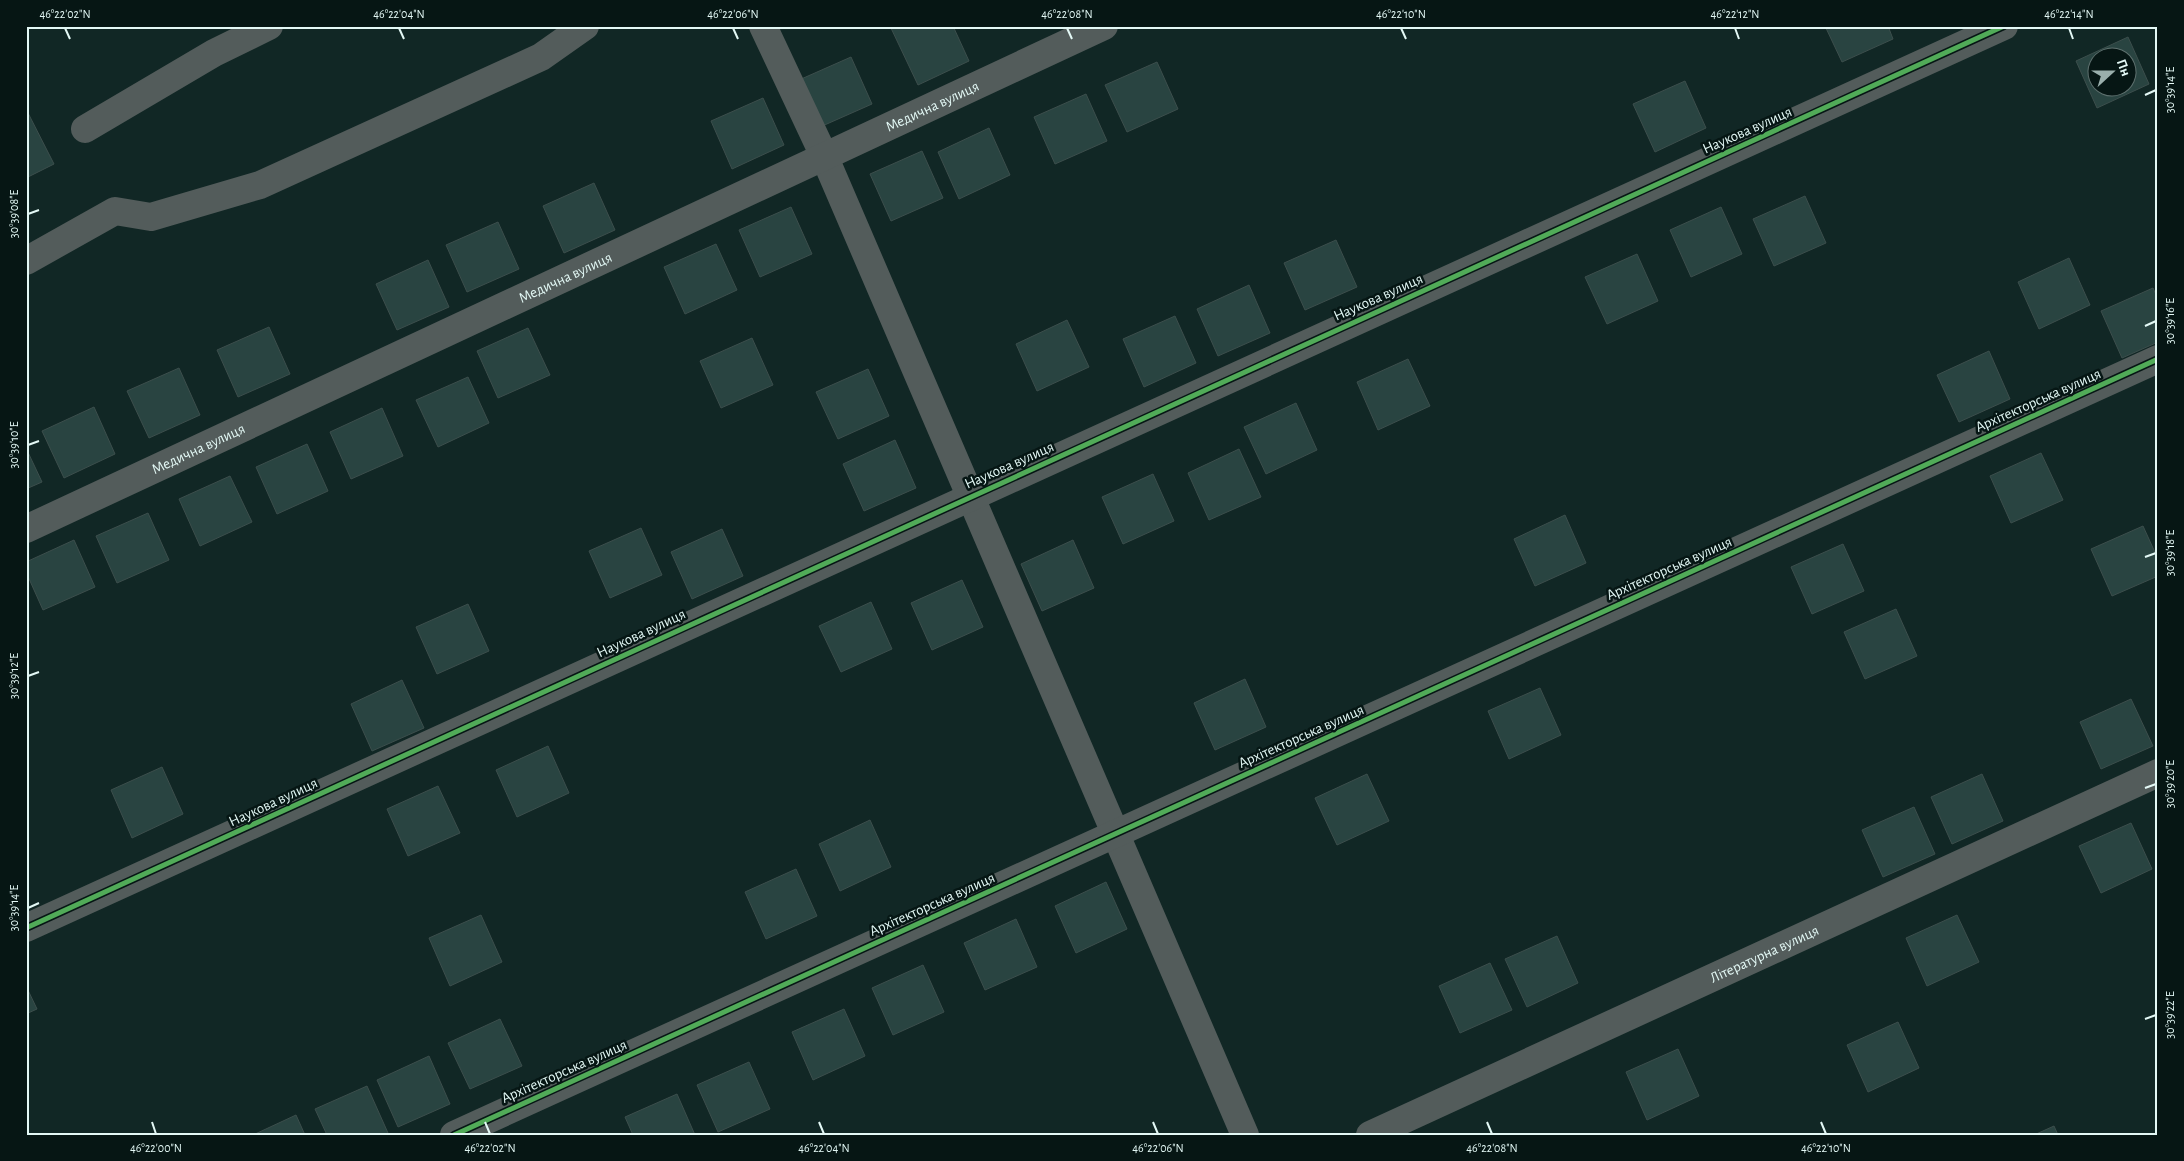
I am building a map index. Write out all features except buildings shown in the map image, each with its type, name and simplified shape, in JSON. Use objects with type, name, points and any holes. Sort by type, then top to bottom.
[{"type":"street","points":[[86,128],[214,53],[269,26]]},
{"type":"street","points":[[26,261],[115,211],[150,217],[260,185],[541,57],[585,26]]},
{"type":"street","points":[[763,26],[825,158],[969,497],[1245,1135]]},
{"type":"street","name":"Медична вулиця","points":[[26,529],[825,158],[1104,26]]},
{"type":"street","name":"Наукова вулиця","points":[[26,928],[2004,26]]},
{"type":"street","name":"Архітекторська вулиця","points":[[454,1135],[2158,359]]},
{"type":"street","name":"Літературна вулиця","points":[[1370,1135],[2158,773]]},
{"type":"cycle path","points":[[26,928],[2004,26]]},
{"type":"cycle path","points":[[454,1135],[2158,359]]}]
